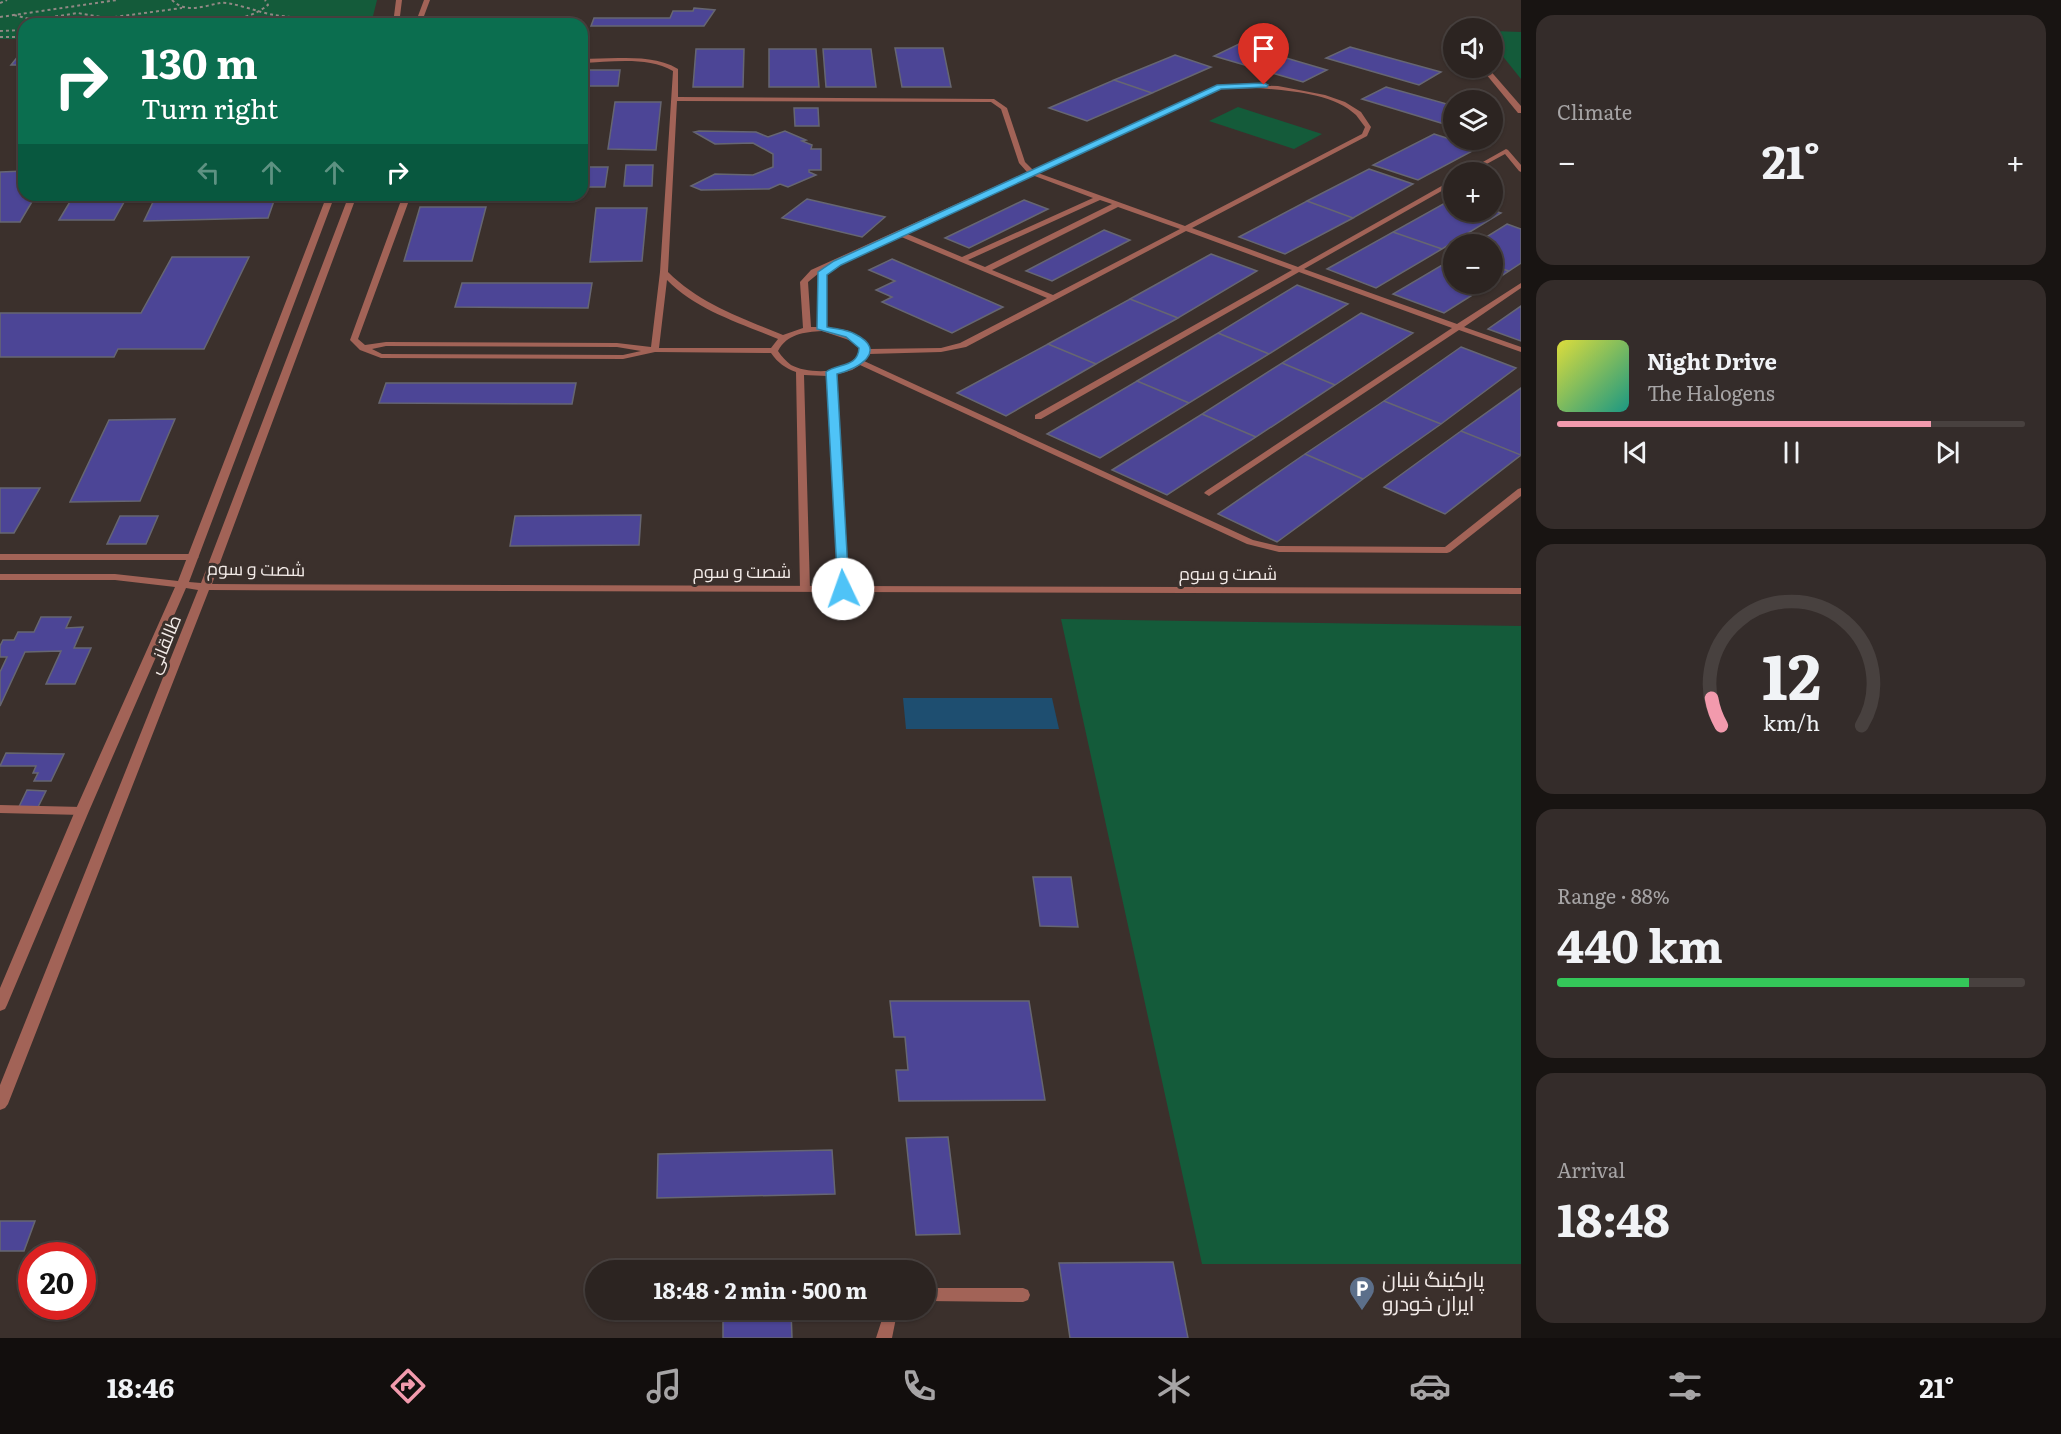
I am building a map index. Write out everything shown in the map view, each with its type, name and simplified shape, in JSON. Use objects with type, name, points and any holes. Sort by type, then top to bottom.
[{"type":"street","points":[[397,18],[399,0]]},
{"type":"street","points":[[420,18],[427,0]]},
{"type":"street","points":[[1493,78],[1521,111]]},
{"type":"street","name":"طالقانی","points":[[0,1005],[82,811],[183,584],[329,201]]},
{"type":"street","name":"طالقانی","points":[[0,1104],[205,586],[351,201]]},
{"type":"street","name":"شصت و سوم","points":[[0,577],[115,577],[205,586],[1521,591]]},
{"type":"lane","points":[[588,61],[644,61],[671,66],[676,70],[664,272],[655,350]]},
{"type":"lane","points":[[807,330],[804,282],[814,272],[1220,87],[1247,84],[1282,86],[1348,106],[1364,118],[1368,127],[1365,135],[963,345],[941,350],[864,352]]},
{"type":"lane","points":[[675,99],[992,100],[1004,108],[1022,164],[1032,173],[1521,350]]},
{"type":"lane","points":[[1486,162],[1506,151],[1521,170]]},
{"type":"lane","points":[[1038,417],[1443,187]]},
{"type":"lane","points":[[962,260],[1100,197]]},
{"type":"lane","points":[[405,201],[354,340],[363,348],[381,356],[623,357],[655,350],[774,351]]},
{"type":"lane","points":[[986,270],[1118,204]]},
{"type":"lane","points":[[900,234],[1053,298]]},
{"type":"lane","points":[[822,329],[822,274],[837,263]]},
{"type":"lane","points":[[664,272],[676,286],[695,298],[783,338]]},
{"type":"lane","points":[[1209,493],[1521,285]]},
{"type":"lane","points":[[822,329],[849,335],[859,341],[864,352],[859,362],[850,368],[831,372],[800,370],[784,364],[777,358],[774,351],[783,338],[807,330],[822,329]]},
{"type":"lane","points":[[859,362],[1250,542],[1279,549],[1447,550],[1521,491]]},
{"type":"lane","points":[[800,370],[805,589]]},
{"type":"lane","points":[[831,372],[843,589]]},
{"type":"lane","points":[[0,557],[194,557]]},
{"type":"lane","points":[[0,809],[82,811]]},
{"type":"lane","points":[[936,1295],[1023,1295]]},
{"type":"lane","points":[[884,1338],[889,1320]]},
{"type":"path","points":[[0,3],[7,0]]},
{"type":"path","points":[[0,17],[77,3],[117,0]]},
{"type":"path","points":[[172,0],[179,6],[189,7],[214,7],[219,1],[262,12],[309,18]]},
{"type":"path","points":[[237,18],[262,12],[268,5],[265,0]]},
{"type":"path","points":[[42,18],[78,13],[107,18],[189,7]]},
{"type":"path","points":[[14,15],[25,18]]},
{"type":"path","points":[[0,31],[18,30]]},
{"type":"path","points":[[0,38],[18,38]]},
{"type":"green space","points":[[0,0],[377,0],[372,18],[18,18],[18,39],[0,39]]},
{"type":"green space","points":[[1503,31],[1521,32],[1521,79],[1503,56]]},
{"type":"green space","points":[[1238,107],[1322,134],[1294,149],[1209,121]]},
{"type":"green space","points":[[1061,619],[1521,626],[1521,1264],[1202,1264]]},
{"type":"water","points":[[903,698],[1052,698],[1059,729],[906,729]]},
{"type":"building","points":[[694,8],[715,10],[704,26],[591,26],[594,18],[670,18],[673,11],[693,11]]},
{"type":"building","points":[[1239,44],[1327,70],[1303,82],[1214,56]]},
{"type":"building","points":[[1350,47],[1441,72],[1419,85],[1326,58]]},
{"type":"building","points":[[895,48],[943,48],[951,87],[902,87]]},
{"type":"building","points":[[696,49],[744,49],[743,87],[693,87]]},
{"type":"building","points":[[769,49],[816,49],[819,87],[769,87]]},
{"type":"building","points":[[823,49],[871,49],[876,87],[826,87]]},
{"type":"building","points":[[1175,55],[1211,67],[1152,93],[1114,80]]},
{"type":"building","points":[[18,56],[18,65],[11,65]]},
{"type":"building","points":[[588,70],[620,70],[618,86],[588,86]]},
{"type":"building","points":[[1114,80],[1152,93],[1087,121],[1049,108]]},
{"type":"building","points":[[1386,87],[1443,103],[1443,124],[1362,99]]},
{"type":"building","points":[[615,102],[661,102],[656,150],[608,149]]},
{"type":"building","points":[[794,108],[818,108],[819,126],[795,126]]},
{"type":"building","points":[[785,131],[806,140],[802,141],[812,145],[811,149],[821,149],[821,170],[809,170],[816,175],[788,187],[780,184],[769,189],[701,190],[691,186],[715,174],[753,175],[773,167],[773,154],[753,143],[715,144],[694,132],[756,132],[768,137]]},
{"type":"building","points":[[1434,134],[1443,137],[1443,150],[1474,150],[1452,162],[1443,162],[1443,167],[1418,180],[1373,165]]},
{"type":"building","points":[[626,165],[653,165],[652,186],[624,186]]},
{"type":"building","points":[[588,167],[608,167],[605,187],[588,187]]},
{"type":"building","points":[[1369,169],[1413,184],[1353,218],[1307,201]]},
{"type":"building","points":[[18,171],[18,201],[32,201],[20,222],[0,222],[0,172]]},
{"type":"building","points":[[807,199],[885,217],[862,237],[782,218]]},
{"type":"building","points":[[1024,200],[1048,209],[969,248],[945,238]]},
{"type":"building","points":[[70,201],[125,201],[114,220],[59,220]]},
{"type":"building","points":[[154,201],[274,201],[268,218],[144,221]]},
{"type":"building","points":[[1307,201],[1353,218],[1285,254],[1239,237]]},
{"type":"building","points":[[1443,204],[1443,222],[1486,222],[1467,234],[1443,234],[1442,249],[1393,232]]},
{"type":"building","points":[[420,207],[486,207],[472,261],[404,261]]},
{"type":"building","points":[[596,208],[647,208],[642,261],[590,262]]},
{"type":"building","points":[[1507,224],[1521,229],[1521,263],[1509,271],[1503,269],[1503,234],[1491,234]]},
{"type":"building","points":[[1104,230],[1130,240],[1052,281],[1026,271]]},
{"type":"building","points":[[1393,232],[1442,249],[1376,288],[1327,269]]},
{"type":"building","points":[[1211,254],[1257,271],[1178,318],[1130,299]]},
{"type":"building","points":[[172,257],[249,257],[204,349],[118,349],[114,357],[0,357],[0,313],[141,313]]},
{"type":"building","points":[[892,259],[1003,307],[952,333],[882,302],[892,297],[876,290],[895,281],[869,270]]},
{"type":"building","points":[[1443,264],[1443,294],[1474,294],[1444,313],[1393,294]]},
{"type":"building","points":[[462,283],[592,283],[588,308],[455,307]]},
{"type":"building","points":[[1297,285],[1348,304],[1269,354],[1218,333]]},
{"type":"building","points":[[1130,299],[1178,318],[1096,364],[1048,344]]},
{"type":"building","points":[[1521,306],[1521,341],[1488,329]]},
{"type":"building","points":[[1361,313],[1413,333],[1335,385],[1282,363]]},
{"type":"building","points":[[1218,333],[1269,354],[1189,403],[1137,381]]},
{"type":"building","points":[[1048,344],[1096,364],[1006,416],[957,393]]},
{"type":"building","points":[[1461,347],[1516,368],[1441,424],[1384,401]]},
{"type":"building","points":[[1282,363],[1335,385],[1256,437],[1202,414]]},
{"type":"building","points":[[1137,381],[1189,403],[1100,458],[1047,434]]},
{"type":"building","points":[[386,383],[576,383],[572,404],[379,403]]},
{"type":"building","points":[[1521,388],[1521,455],[1461,431]]},
{"type":"building","points":[[1384,401],[1441,424],[1363,479],[1305,454]]},
{"type":"building","points":[[1202,414],[1256,437],[1167,495],[1112,470]]},
{"type":"building","points":[[175,419],[140,501],[70,502],[109,420]]},
{"type":"building","points":[[1461,431],[1521,455],[1445,514],[1384,487]]},
{"type":"building","points":[[1305,454],[1363,479],[1277,542],[1218,514]]},
{"type":"building","points":[[0,488],[40,488],[14,533],[0,533]]},
{"type":"building","points":[[641,515],[639,545],[510,546],[515,516]]},
{"type":"building","points":[[120,516],[158,516],[146,544],[107,544]]},
{"type":"building","points":[[41,617],[71,617],[66,628],[83,627],[74,648],[91,648],[75,684],[46,684],[61,651],[25,652],[0,706],[0,672],[7,657],[0,657],[0,646],[3,640],[14,640],[18,632],[34,632]]},
{"type":"building","points":[[6,753],[64,754],[51,781],[34,781],[38,773],[33,773],[36,766],[0,766]]},
{"type":"building","points":[[27,790],[46,791],[36,811],[17,811]]},
{"type":"building","points":[[1033,877],[1071,877],[1078,927],[1040,926]]},
{"type":"building","points":[[890,1001],[1029,1001],[1045,1100],[899,1101],[896,1070],[908,1070],[905,1037],[894,1037]]},
{"type":"building","points":[[948,1137],[960,1234],[916,1235],[906,1138]]},
{"type":"building","points":[[832,1150],[835,1194],[657,1198],[658,1154]]},
{"type":"building","points":[[0,1221],[35,1221],[27,1242],[18,1242],[18,1251],[0,1251]]},
{"type":"building","points":[[1173,1262],[1188,1338],[1070,1338],[1059,1263]]},
{"type":"building","points":[[723,1320],[791,1320],[792,1338],[723,1338]]},
{"type":"place","name":"پارکینگ بنیان ایران خودرو","points":[[1362,1312]]},
{"type":"route","points":[[843,589],[831,372],[850,368],[859,362],[864,355],[864,348],[859,341],[849,335],[822,329],[822,274],[837,263],[1220,87],[1264,85]]}]
